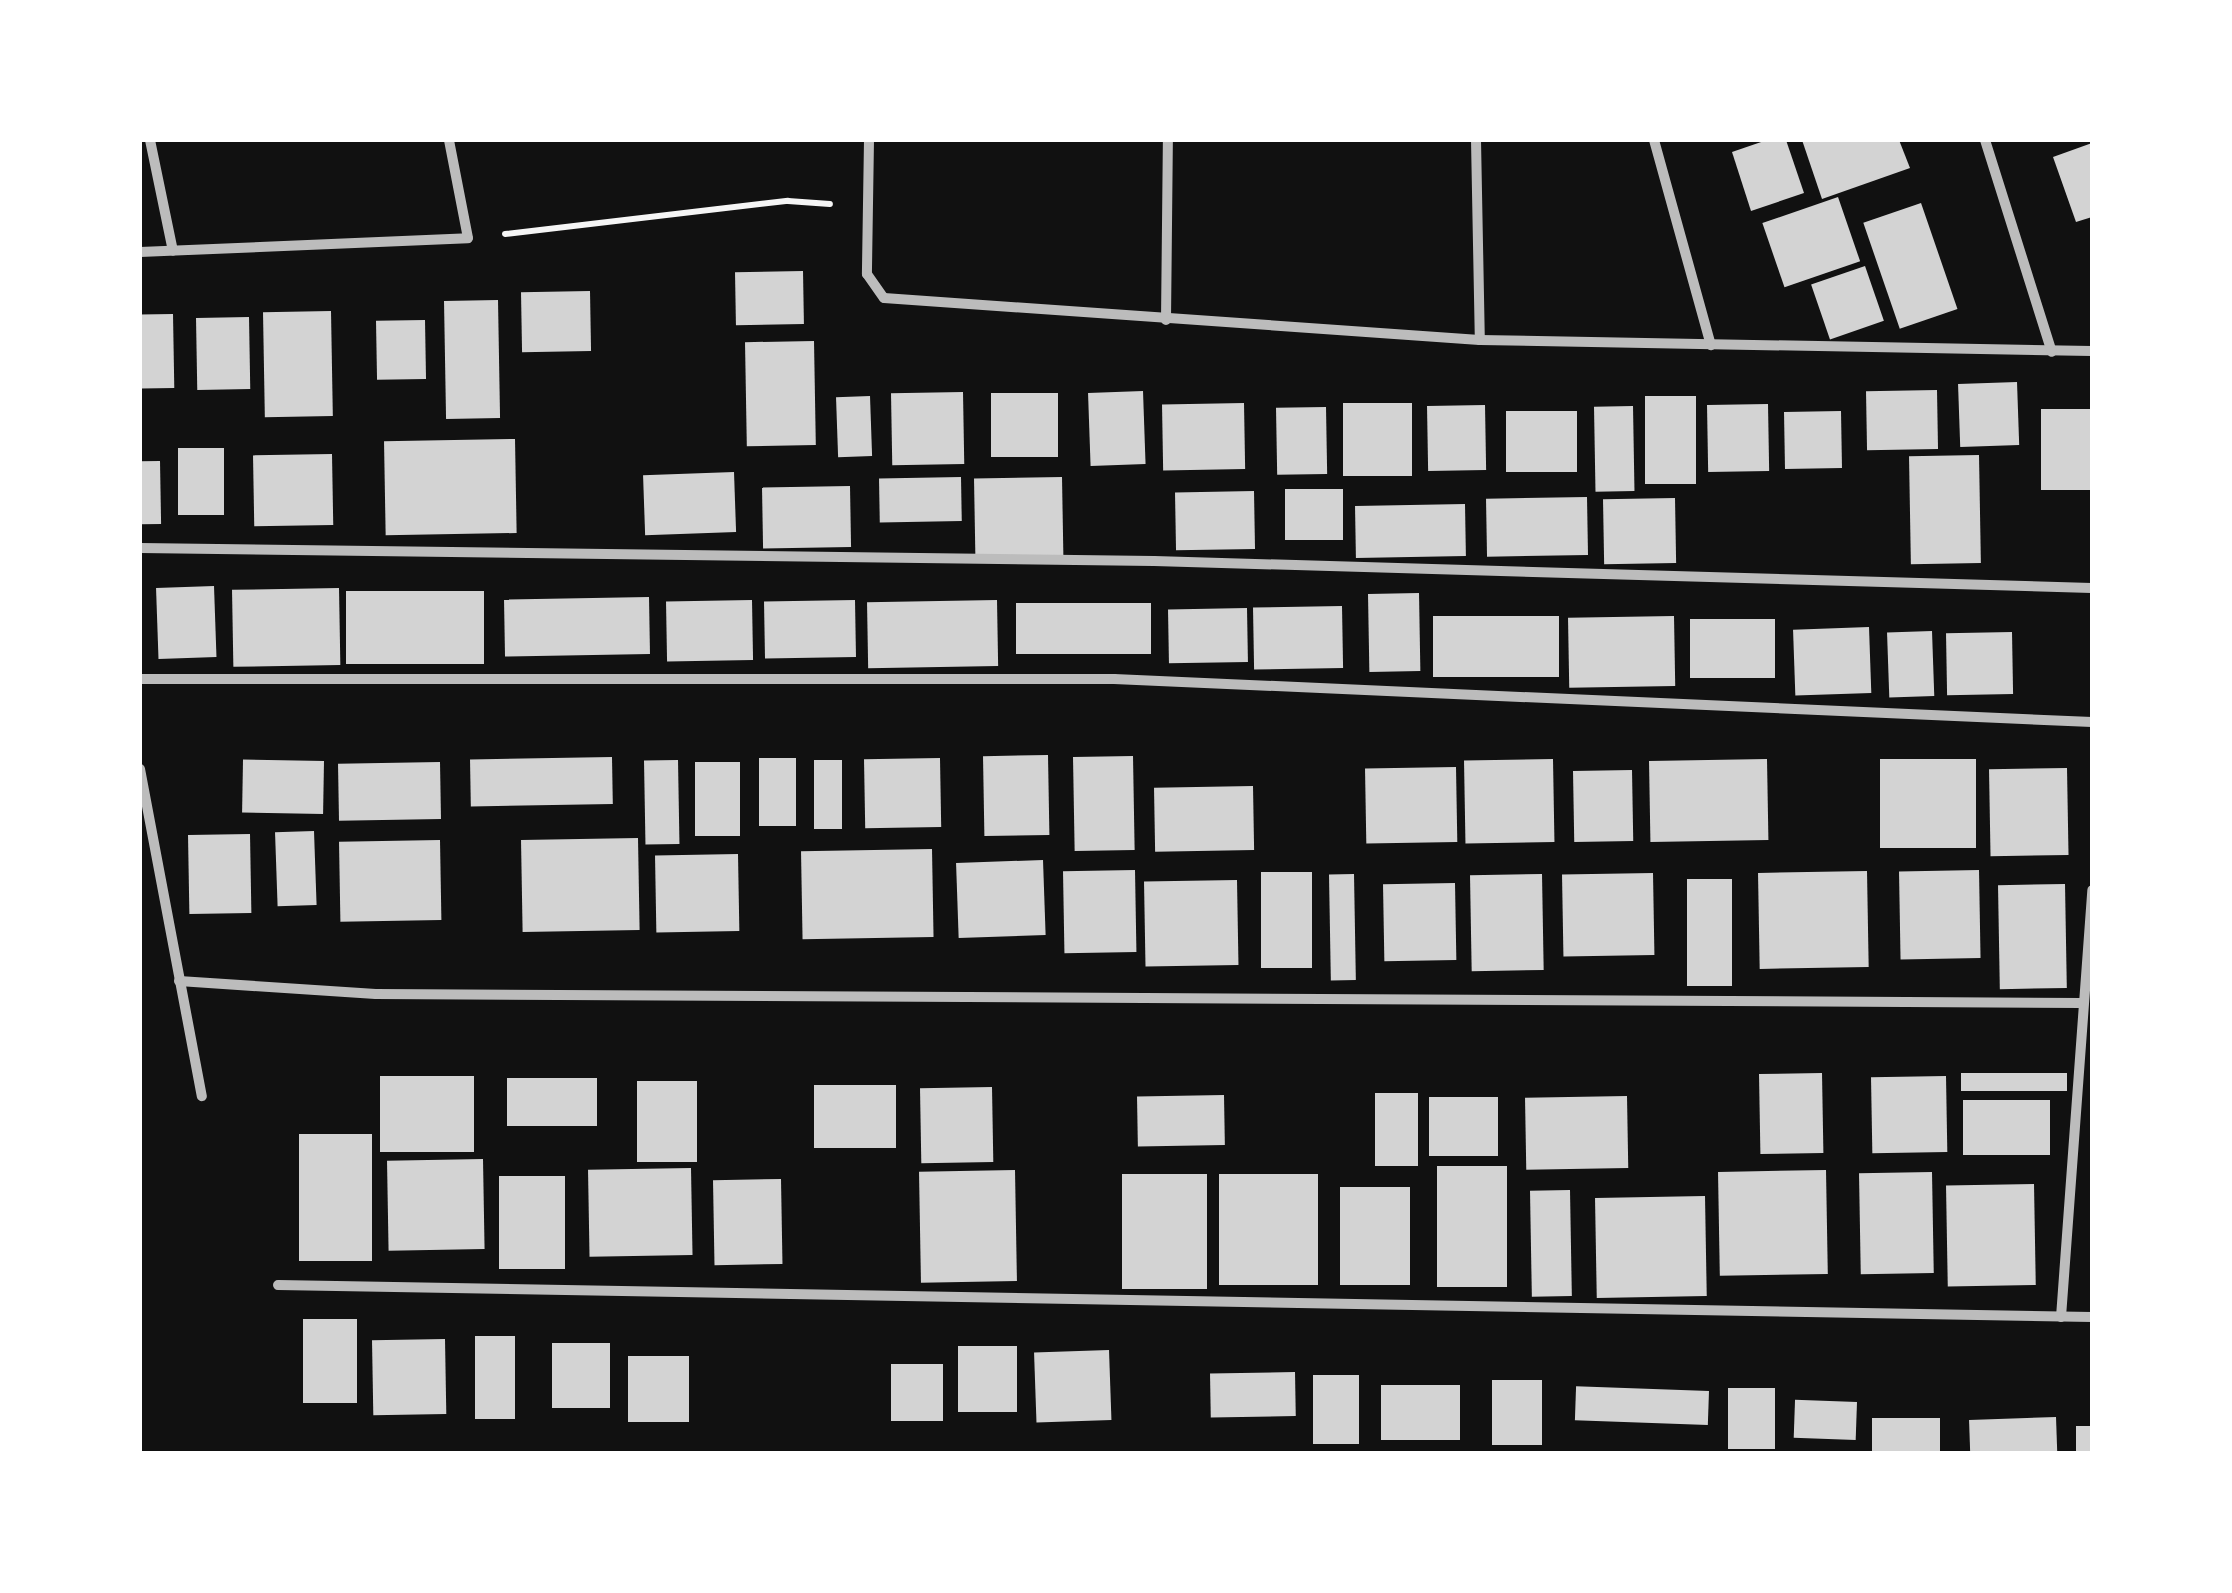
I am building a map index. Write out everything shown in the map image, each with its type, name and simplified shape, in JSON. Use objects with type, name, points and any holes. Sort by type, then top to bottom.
[{"type":"street","points":[[150,140],[173,251]]},
{"type":"street","points":[[140,252],[468,238],[449,140]]},
{"type":"street","points":[[869,140],[867,274],[884,298],[1480,340],[2092,351]]},
{"type":"street","points":[[1166,320],[1168,140]]},
{"type":"street","points":[[1476,140],[1480,340]]},
{"type":"street","points":[[1654,140],[1711,345]]},
{"type":"street","points":[[1985,140],[2052,352]]},
{"type":"street","points":[[140,548],[1154,561],[2092,588]]},
{"type":"street","points":[[140,678],[1114,679],[2092,722]]},
{"type":"street","points":[[140,768],[202,1096]]},
{"type":"street","points":[[2061,1317],[2092,890]]},
{"type":"street","points":[[179,981],[396,994],[2081,1003]]},
{"type":"street","points":[[278,1285],[2092,1317]]},
{"type":"path","points":[[468,238],[788,201],[866,206]]},
{"type":"building","points":[[1767,140],[1786,140],[1804,193],[1751,211],[1732,152]]},
{"type":"building","points":[[1802,140],[1899,140],[1910,168],[1822,199]]},
{"type":"building","points":[[2092,143],[2092,217],[2076,222],[2053,157]]},
{"type":"building","points":[[1838,197],[1860,261],[1784,287],[1762,223]]},
{"type":"building","points":[[1921,203],[1957,309],[1900,329],[1863,223]]},
{"type":"building","points":[[1865,266],[1884,321],[1830,339],[1811,285]]},
{"type":"building","points":[[803,271],[804,324],[736,325],[735,272]]},
{"type":"building","points":[[590,291],[591,351],[522,352],[521,292]]},
{"type":"building","points":[[498,300],[500,418],[446,419],[444,301]]},
{"type":"building","points":[[331,311],[333,416],[265,417],[263,312]]},
{"type":"building","points":[[173,314],[174,388],[141,389],[140,315]]},
{"type":"building","points":[[249,317],[250,389],[197,390],[196,318]]},
{"type":"building","points":[[425,320],[426,379],[377,380],[376,321]]},
{"type":"building","points":[[814,341],[816,445],[747,446],[745,342]]},
{"type":"building","points":[[2017,382],[2019,445],[1960,447],[1958,384]]},
{"type":"building","points":[[1937,390],[1938,449],[1867,450],[1866,391]]},
{"type":"building","points":[[1143,391],[1146,464],[1091,466],[1088,393]]},
{"type":"building","points":[[963,392],[964,464],[892,465],[891,393]]},
{"type":"building","points":[[991,393],[1058,393],[1058,457],[991,457]]},
{"type":"building","points":[[870,396],[872,456],[838,457],[836,397]]},
{"type":"building","points":[[1645,396],[1696,396],[1696,484],[1645,484]]},
{"type":"building","points":[[1244,403],[1245,469],[1163,470],[1162,404]]},
{"type":"building","points":[[1343,403],[1412,403],[1412,476],[1343,476]]},
{"type":"building","points":[[1768,404],[1769,471],[1708,472],[1707,405]]},
{"type":"building","points":[[1485,405],[1486,470],[1428,471],[1427,406]]},
{"type":"building","points":[[1633,406],[1634,491],[1595,492],[1594,407]]},
{"type":"building","points":[[1326,407],[1327,474],[1277,475],[1276,408]]},
{"type":"building","points":[[2041,409],[2092,409],[2092,490],[2041,490]]},
{"type":"building","points":[[1506,411],[1577,411],[1577,472],[1506,472]]},
{"type":"building","points":[[1841,411],[1842,468],[1785,469],[1784,412]]},
{"type":"building","points":[[515,439],[517,533],[386,535],[384,441]]},
{"type":"building","points":[[178,448],[224,448],[224,515],[178,515]]},
{"type":"building","points":[[332,454],[333,525],[254,526],[253,455]]},
{"type":"building","points":[[1979,455],[1981,563],[1911,564],[1909,456]]},
{"type":"building","points":[[140,461],[160,461],[161,524],[141,524]]},
{"type":"building","points":[[734,472],[736,532],[645,535],[643,475]]},
{"type":"building","points":[[961,477],[962,521],[880,522],[879,478]]},
{"type":"building","points":[[1062,477],[1063,555],[975,557],[974,479]]},
{"type":"building","points":[[850,486],[851,547],[763,549],[762,488]]},
{"type":"building","points":[[1285,489],[1343,489],[1343,540],[1285,540]]},
{"type":"building","points":[[1254,491],[1255,549],[1176,550],[1175,492]]},
{"type":"building","points":[[1587,497],[1588,555],[1487,557],[1486,499]]},
{"type":"building","points":[[1675,498],[1676,563],[1604,564],[1603,499]]},
{"type":"building","points":[[1465,504],[1466,556],[1356,558],[1355,506]]},
{"type":"building","points":[[214,586],[216,657],[159,659],[156,588]]},
{"type":"building","points":[[339,588],[340,665],[233,667],[232,590]]},
{"type":"building","points":[[346,591],[484,591],[484,664],[346,664]]},
{"type":"building","points":[[1419,593],[1420,671],[1369,672],[1368,594]]},
{"type":"building","points":[[649,597],[650,654],[505,657],[504,600]]},
{"type":"building","points":[[752,600],[753,660],[667,661],[666,602]]},
{"type":"building","points":[[855,600],[856,657],[765,659],[764,602]]},
{"type":"building","points":[[997,600],[998,666],[868,668],[867,602]]},
{"type":"building","points":[[1016,603],[1151,603],[1151,654],[1016,654]]},
{"type":"building","points":[[1342,606],[1343,668],[1254,670],[1253,608]]},
{"type":"building","points":[[1247,608],[1248,662],[1169,663],[1168,609]]},
{"type":"building","points":[[1433,616],[1559,616],[1559,677],[1433,677]]},
{"type":"building","points":[[1674,616],[1675,686],[1569,688],[1568,618]]},
{"type":"building","points":[[1690,619],[1775,619],[1775,678],[1690,678]]},
{"type":"building","points":[[1869,627],[1871,693],[1795,696],[1793,630]]},
{"type":"building","points":[[1932,631],[1934,696],[1889,698],[1887,633]]},
{"type":"building","points":[[2012,632],[2013,694],[1947,695],[1946,633]]},
{"type":"building","points":[[1048,755],[1049,835],[984,836],[983,756]]},
{"type":"building","points":[[1133,756],[1135,850],[1075,851],[1073,757]]},
{"type":"building","points":[[612,757],[613,804],[471,806],[470,759]]},
{"type":"building","points":[[759,758],[796,758],[796,826],[759,826]]},
{"type":"building","points":[[940,758],[941,827],[865,828],[864,759]]},
{"type":"building","points":[[1553,759],[1554,842],[1465,844],[1464,761]]},
{"type":"building","points":[[1767,759],[1768,840],[1650,842],[1649,761]]},
{"type":"building","points":[[1880,759],[1976,759],[1976,848],[1880,848]]},
{"type":"building","points":[[243,760],[324,761],[323,814],[242,813]]},
{"type":"building","points":[[678,760],[679,844],[645,845],[644,761]]},
{"type":"building","points":[[814,760],[842,760],[842,829],[814,829]]},
{"type":"building","points":[[440,762],[441,819],[339,821],[338,764]]},
{"type":"building","points":[[695,762],[740,762],[740,836],[695,836]]},
{"type":"building","points":[[1456,767],[1457,842],[1366,844],[1365,769]]},
{"type":"building","points":[[2067,768],[2069,855],[1991,856],[1989,769]]},
{"type":"building","points":[[1632,770],[1633,841],[1574,842],[1573,771]]},
{"type":"building","points":[[1253,786],[1254,850],[1155,852],[1154,788]]},
{"type":"building","points":[[314,831],[317,905],[278,906],[275,832]]},
{"type":"building","points":[[250,834],[251,913],[189,914],[188,835]]},
{"type":"building","points":[[638,838],[640,930],[523,932],[521,840]]},
{"type":"building","points":[[440,840],[441,920],[340,922],[339,842]]},
{"type":"building","points":[[932,849],[934,937],[803,939],[801,851]]},
{"type":"building","points":[[738,854],[739,931],[656,932],[655,855]]},
{"type":"building","points":[[1043,860],[1046,935],[959,938],[956,863]]},
{"type":"building","points":[[1135,870],[1136,952],[1064,953],[1063,871]]},
{"type":"building","points":[[1979,870],[1981,958],[1901,959],[1899,871]]},
{"type":"building","points":[[1867,871],[1869,967],[1760,969],[1758,873]]},
{"type":"building","points":[[1261,872],[1312,872],[1312,968],[1261,968]]},
{"type":"building","points":[[1653,873],[1654,955],[1563,957],[1562,875]]},
{"type":"building","points":[[1329,874],[1354,874],[1356,980],[1331,980]]},
{"type":"building","points":[[1542,874],[1544,970],[1472,971],[1470,875]]},
{"type":"building","points":[[1687,879],[1732,879],[1732,986],[1687,986]]},
{"type":"building","points":[[1237,880],[1238,965],[1145,967],[1144,882]]},
{"type":"building","points":[[1455,883],[1456,960],[1384,961],[1383,884]]},
{"type":"building","points":[[2065,884],[2067,988],[2000,989],[1998,885]]},
{"type":"building","points":[[1822,1073],[1823,1153],[1760,1154],[1759,1074]]},
{"type":"building","points":[[1961,1073],[2067,1073],[2067,1091],[1961,1091]]},
{"type":"building","points":[[380,1076],[474,1076],[474,1152],[380,1152]]},
{"type":"building","points":[[1946,1076],[1947,1152],[1872,1153],[1871,1077]]},
{"type":"building","points":[[507,1078],[597,1078],[597,1126],[507,1126]]},
{"type":"building","points":[[637,1081],[697,1081],[697,1162],[637,1162]]},
{"type":"building","points":[[814,1085],[896,1085],[896,1148],[814,1148]]},
{"type":"building","points":[[992,1087],[993,1162],[921,1163],[920,1088]]},
{"type":"building","points":[[1375,1093],[1418,1093],[1418,1166],[1375,1166]]},
{"type":"building","points":[[1224,1095],[1225,1145],[1138,1147],[1137,1097]]},
{"type":"building","points":[[1627,1096],[1628,1168],[1526,1170],[1525,1098]]},
{"type":"building","points":[[1429,1097],[1498,1097],[1498,1156],[1429,1156]]},
{"type":"building","points":[[1963,1100],[2050,1100],[2050,1155],[1963,1155]]},
{"type":"building","points":[[299,1134],[372,1134],[372,1261],[299,1261]]},
{"type":"building","points":[[483,1159],[485,1249],[389,1251],[387,1161]]},
{"type":"building","points":[[1437,1166],[1507,1166],[1507,1287],[1437,1287]]},
{"type":"building","points":[[691,1168],[693,1255],[590,1257],[588,1170]]},
{"type":"building","points":[[1015,1170],[1017,1281],[921,1283],[919,1172]]},
{"type":"building","points":[[1826,1170],[1828,1274],[1720,1276],[1718,1172]]},
{"type":"building","points":[[1932,1172],[1934,1273],[1861,1274],[1859,1173]]},
{"type":"building","points":[[1122,1174],[1207,1174],[1207,1289],[1122,1289]]},
{"type":"building","points":[[1219,1174],[1318,1174],[1318,1285],[1219,1285]]},
{"type":"building","points":[[499,1176],[565,1176],[565,1269],[499,1269]]},
{"type":"building","points":[[781,1179],[782,1264],[714,1265],[713,1180]]},
{"type":"building","points":[[2034,1184],[2036,1285],[1948,1287],[1946,1186]]},
{"type":"building","points":[[1340,1187],[1410,1187],[1410,1285],[1340,1285]]},
{"type":"building","points":[[1570,1190],[1572,1296],[1532,1297],[1530,1191]]},
{"type":"building","points":[[1705,1196],[1707,1296],[1597,1298],[1595,1198]]},
{"type":"building","points":[[303,1319],[357,1319],[357,1403],[303,1403]]},
{"type":"building","points":[[475,1336],[515,1336],[515,1419],[475,1419]]},
{"type":"building","points":[[445,1339],[446,1414],[373,1415],[372,1340]]},
{"type":"building","points":[[552,1343],[610,1343],[610,1408],[552,1408]]},
{"type":"building","points":[[958,1346],[1017,1346],[1017,1412],[958,1412]]},
{"type":"building","points":[[1109,1350],[1111,1420],[1036,1423],[1034,1353]]},
{"type":"building","points":[[628,1356],[689,1356],[689,1422],[628,1422]]},
{"type":"building","points":[[891,1364],[943,1364],[943,1421],[891,1421]]},
{"type":"building","points":[[1295,1372],[1296,1416],[1211,1417],[1210,1373]]},
{"type":"building","points":[[1313,1375],[1359,1375],[1359,1444],[1313,1444]]},
{"type":"building","points":[[1492,1380],[1542,1380],[1542,1445],[1492,1445]]},
{"type":"building","points":[[1381,1385],[1460,1385],[1460,1440],[1381,1440]]},
{"type":"building","points":[[1576,1386],[1709,1391],[1708,1425],[1575,1420]]},
{"type":"building","points":[[1728,1388],[1775,1388],[1775,1449],[1728,1449]]},
{"type":"building","points":[[1795,1400],[1857,1402],[1856,1440],[1794,1438]]},
{"type":"building","points":[[2056,1417],[2057,1453],[1970,1453],[1969,1420]]},
{"type":"building","points":[[1872,1418],[1940,1418],[1940,1453],[1872,1453]]},
{"type":"building","points":[[2076,1426],[2092,1426],[2092,1453],[2076,1453]]}]
